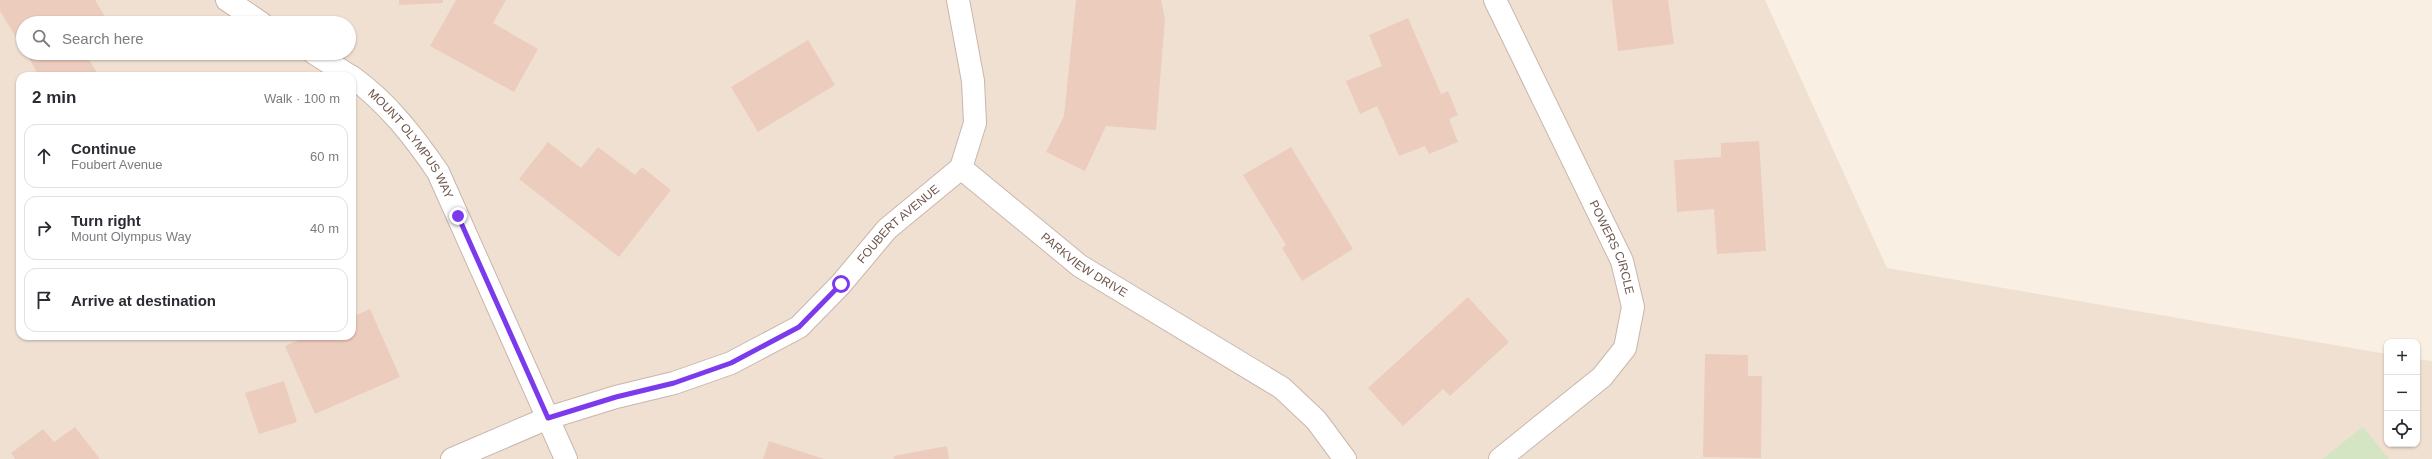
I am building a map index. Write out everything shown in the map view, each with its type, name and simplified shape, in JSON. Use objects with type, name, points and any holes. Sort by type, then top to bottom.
[{"type":"street","points":[[227,0],[251,16]]},
{"type":"street","points":[[958,0],[973,81],[975,123],[961,168]]},
{"type":"street","name":"POWERS CIRCLE","points":[[1495,0],[1622,260],[1633,306],[1624,348],[1602,377],[1500,459]]},
{"type":"street","name":"MOUNT OLYMPUS WAY","points":[[325,60],[343,72]]},
{"type":"street","name":"MOUNT OLYMPUS WAY","points":[[356,81],[391,111],[416,140],[438,172],[566,459]]},
{"type":"street","name":"FOUBERT AVENUE","points":[[452,459],[548,418],[616,397],[674,383],[731,363],[799,327],[841,284],[887,229],[961,168]]},
{"type":"street","name":"PARKVIEW DRIVE","points":[[961,168],[1080,266],[1282,388],[1316,420],[1345,459]]},
{"type":"shaded area","points":[[0,0],[1765,0],[1887,268],[2384,353],[2384,447],[2420,447],[2420,359],[2432,361],[2432,459],[0,459]]},
{"type":"green space","points":[[2363,427],[2389,459],[2322,459]]},
{"type":"building","points":[[0,0],[95,0],[105,16],[16,16],[16,37],[0,11]]},
{"type":"building","points":[[399,0],[443,0],[443,3],[399,5]]},
{"type":"building","points":[[456,0],[506,0],[493,23],[538,49],[514,92],[430,46]]},
{"type":"building","points":[[1076,0],[1161,0],[1165,19],[1156,130],[1106,126],[1085,171],[1046,152],[1064,116]]},
{"type":"building","points":[[1612,0],[1668,0],[1674,44],[1618,51]]},
{"type":"building","points":[[1408,18],[1441,94],[1448,91],[1458,115],[1449,119],[1458,142],[1429,154],[1425,146],[1399,156],[1377,106],[1360,114],[1346,81],[1382,66],[1369,35]]},
{"type":"building","points":[[808,40],[835,85],[758,132],[731,87]]},
{"type":"building","points":[[30,60],[89,60],[97,72],[37,72]]},
{"type":"building","points":[[1759,141],[1766,251],[1717,254],[1714,209],[1677,212],[1674,160],[1721,157],[1721,143]]},
{"type":"building","points":[[548,142],[581,168],[598,147],[635,175],[642,167],[671,190],[619,257],[519,179]]},
{"type":"building","points":[[1291,147],[1353,249],[1302,281],[1282,248],[1286,245],[1243,175]]},
{"type":"building","points":[[1468,297],[1509,342],[1450,396],[1443,389],[1403,426],[1368,388]]},
{"type":"building","points":[[370,309],[400,377],[315,414],[285,346],[299,340],[356,340],[356,315]]},
{"type":"building","points":[[1705,354],[1748,355],[1748,376],[1762,376],[1761,458],[1703,457]]},
{"type":"building","points":[[284,381],[297,422],[259,434],[245,393]]},
{"type":"building","points":[[75,427],[100,459],[15,459],[11,453],[43,429],[54,442]]},
{"type":"building","points":[[769,441],[824,459],[763,459]]},
{"type":"building","points":[[947,446],[949,459],[894,459],[893,456]]},
{"type":"route","points":[[458,216],[548,418],[616,397],[674,383],[731,363],[799,327],[841,284]]}]
